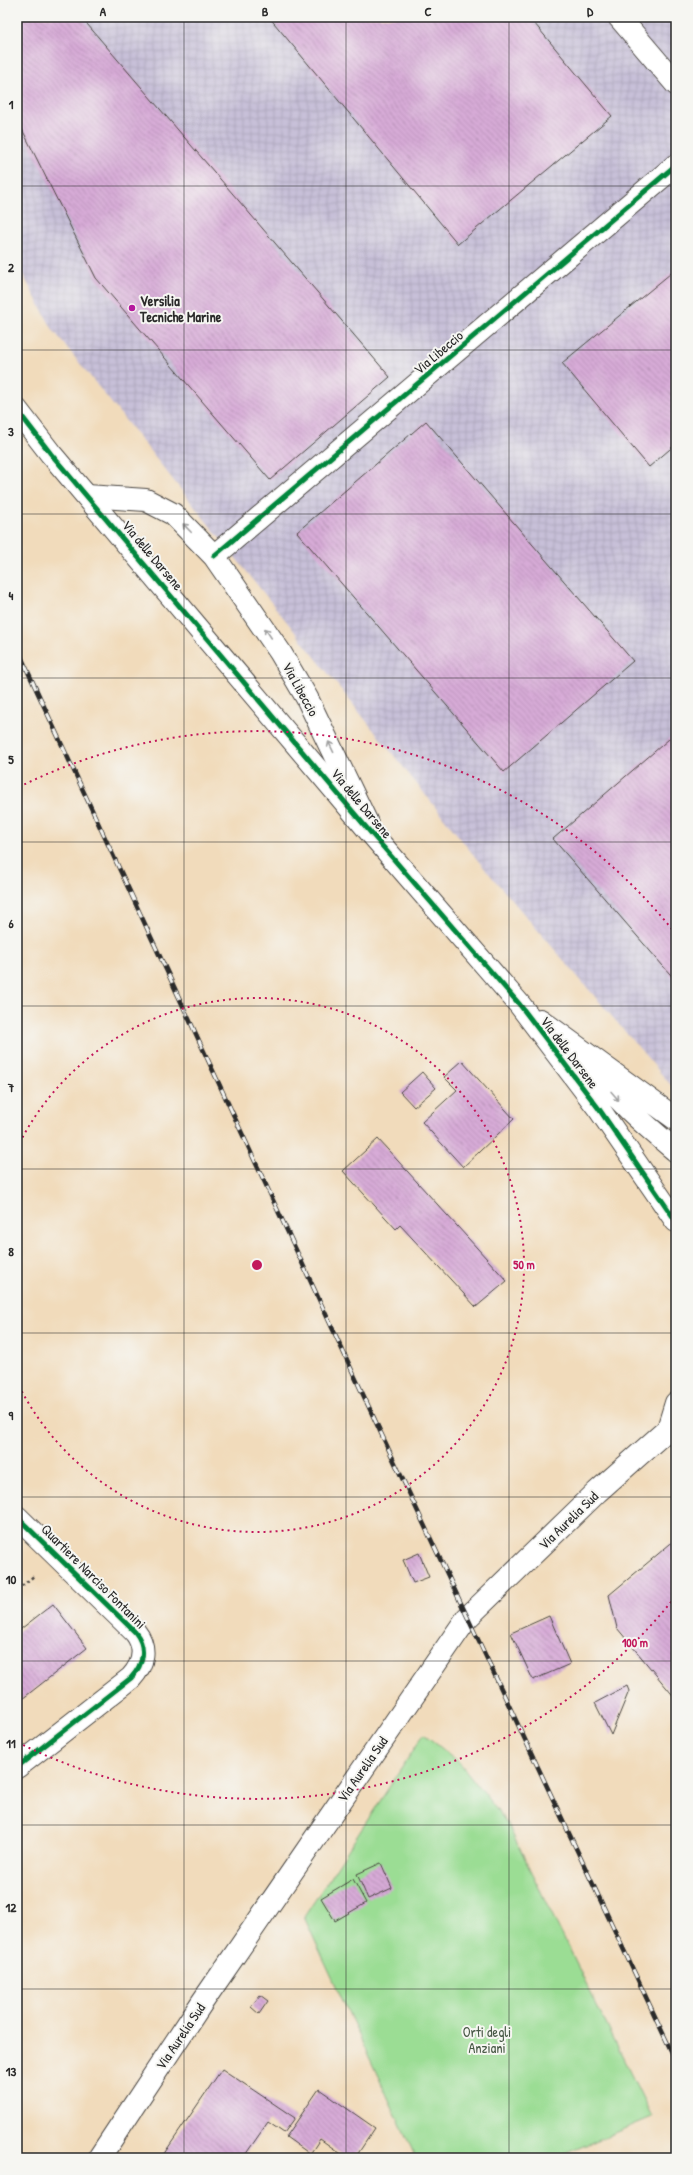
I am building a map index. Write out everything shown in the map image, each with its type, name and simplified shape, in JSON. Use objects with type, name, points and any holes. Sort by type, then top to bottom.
[{"type":"street","points":[[619,17],[676,84]]},
{"type":"street","name":"Via Libeccio","points":[[214,556],[676,165]]},
{"type":"street","name":"Via delle Darsene","points":[[17,410],[87,496],[371,833],[520,1005],[598,1109],[676,1221]]},
{"type":"street","name":"Via Libeccio","points":[[87,496],[146,500],[173,514],[214,556],[280,652],[308,698],[371,833]]},
{"type":"street","name":"Via delle Darsene","points":[[520,1005],[584,1054],[613,1072],[676,1119]]},
{"type":"street","name":"Via delle Darsene","points":[[584,1054],[602,1081],[626,1108],[676,1151]]},
{"type":"street","points":[[672,1425],[676,1403]]},
{"type":"street","name":"Via Aurelia Sud","points":[[99,2158],[207,1994],[467,1618],[598,1492],[672,1425]]},
{"type":"street","name":"Quartiere Narciso Fontanini","points":[[17,1517],[135,1632],[141,1640],[144,1654],[138,1669],[131,1678],[17,1767]]},
{"type":"shaded area","points":[[17,17],[676,17],[676,1091],[480,863],[53,330],[17,264]]},
{"type":"green space","name":"Orti degli Anziani","points":[[424,1734],[460,1763],[507,1823],[652,2117],[555,2158],[416,2158],[304,1917]]},
{"type":"building","points":[[17,17],[81,17],[390,377],[270,480],[96,278],[17,119]]},
{"type":"building","points":[[269,17],[529,17],[612,116],[458,244]]},
{"type":"building","points":[[676,269],[676,444],[649,467],[562,363]]},
{"type":"building","points":[[426,421],[633,661],[504,772],[297,532]]},
{"type":"building","points":[[676,733],[676,981],[553,839]]},
{"type":"building","points":[[462,1061],[514,1119],[463,1167],[422,1122],[457,1090],[444,1077]]},
{"type":"building","points":[[422,1072],[436,1088],[414,1107],[400,1092]]},
{"type":"building","points":[[378,1139],[507,1281],[476,1307],[400,1225],[396,1229],[343,1171]]},
{"type":"building","points":[[676,1539],[676,1699],[617,1628],[609,1595]]},
{"type":"building","points":[[419,1553],[429,1577],[413,1583],[403,1560]]},
{"type":"building","points":[[53,1604],[87,1648],[17,1703],[17,1632]]},
{"type":"building","points":[[549,1616],[570,1664],[533,1680],[511,1633]]},
{"type":"building","points":[[627,1686],[629,1691],[611,1735],[595,1703]]},
{"type":"building","points":[[381,1863],[392,1888],[368,1899],[357,1874]]},
{"type":"building","points":[[353,1879],[366,1903],[335,1921],[321,1898]]},
{"type":"building","points":[[260,1995],[268,2001],[259,2014],[251,2007]]},
{"type":"building","points":[[222,2069],[295,2118],[284,2133],[268,2122],[243,2158],[161,2158]]},
{"type":"building","points":[[319,2089],[375,2128],[355,2158],[347,2158],[320,2139],[310,2154],[286,2137]]},
{"type":"railway","points":[[17,648],[380,1431],[676,2061]]},
{"type":"cycle path","points":[[214,556],[676,165]]},
{"type":"cycle path","points":[[17,410],[51,454],[371,833],[520,1005],[599,1109],[676,1221]]},
{"type":"cycle path","points":[[17,1517],[135,1632],[139,1638],[142,1649],[139,1667],[131,1678],[17,1767]]},
{"type":"place","name":"Versilia Tecniche Marine","points":[[132,308]]}]
